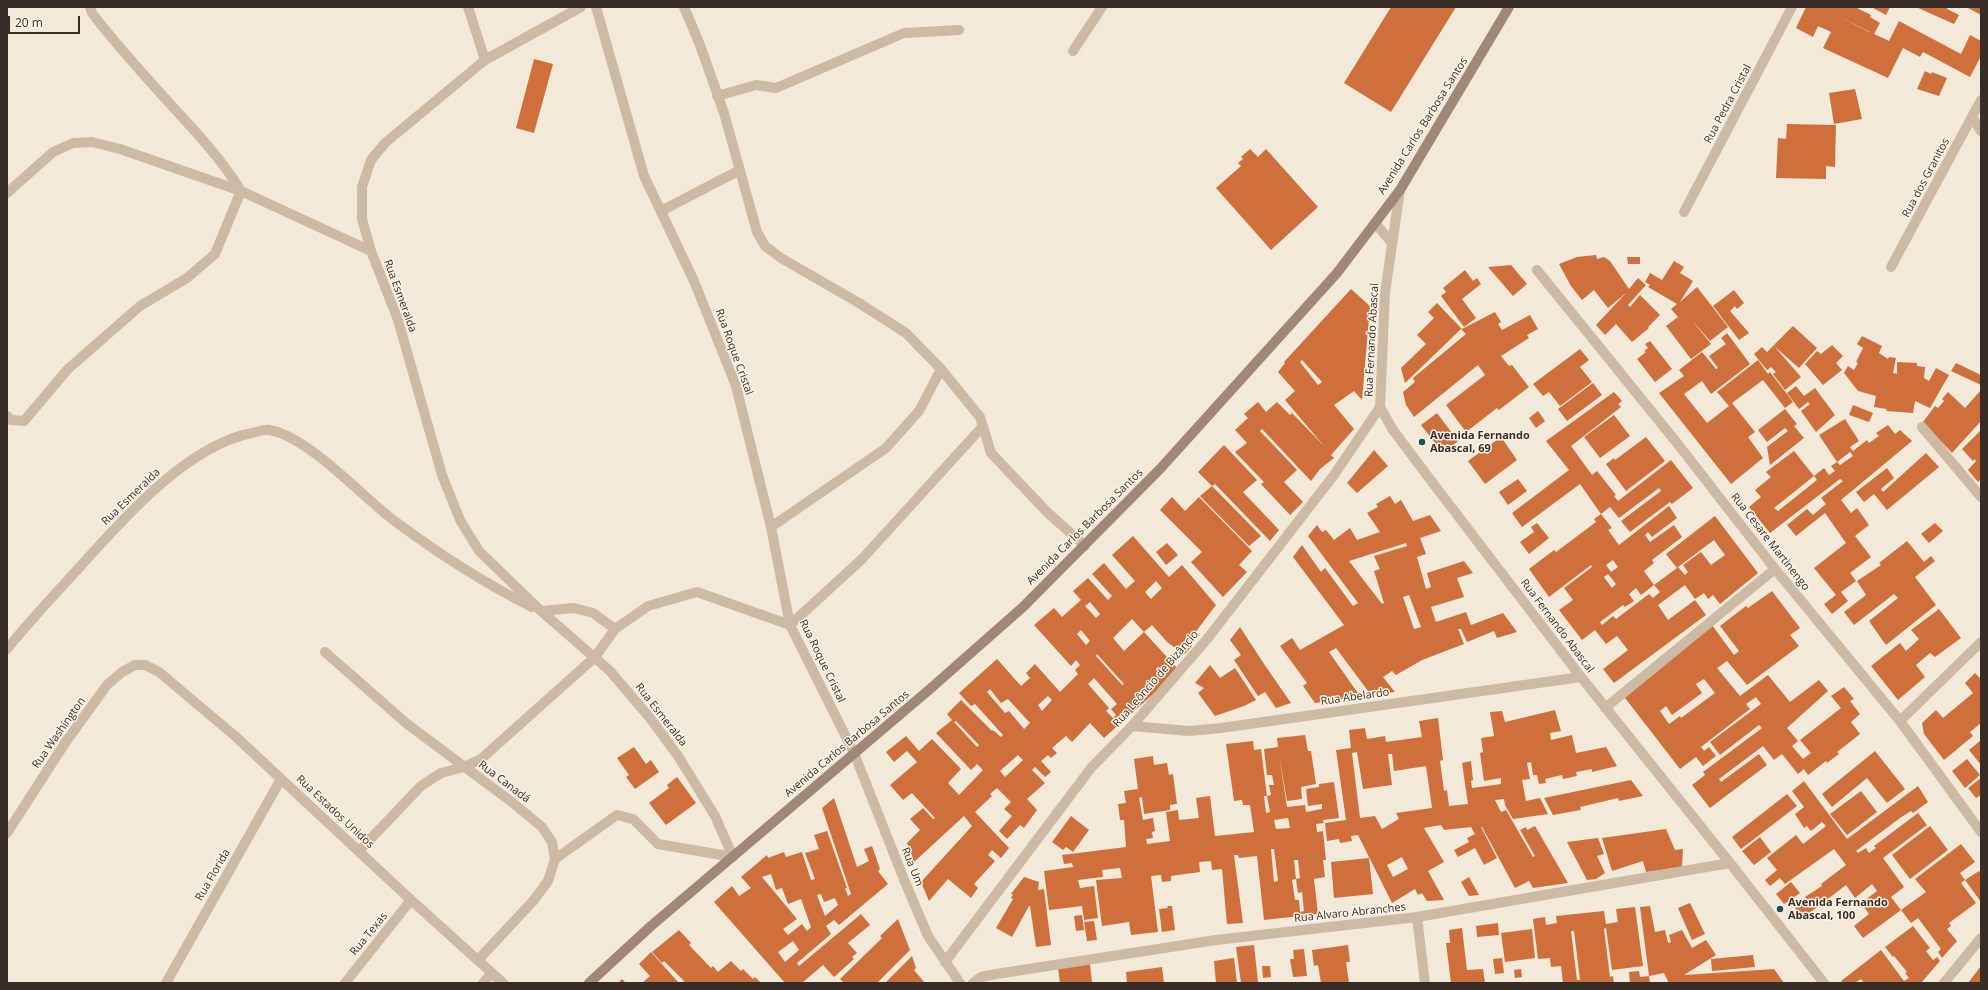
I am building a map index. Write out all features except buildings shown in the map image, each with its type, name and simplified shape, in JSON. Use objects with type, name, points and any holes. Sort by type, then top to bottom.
[{"type":"main road","name":"Avenida Carlos Barbosa Santos","points":[[589,983],[1023,607],[1160,469],[1337,273],[1400,190],[1509,7]]},
{"type":"street","points":[[90,7],[92,13],[118,47],[212,150],[230,172],[241,191]]},
{"type":"street","points":[[468,7],[484,60]]},
{"type":"street","name":"Rua Esmeralda","points":[[581,7],[484,60],[385,143],[371,160],[362,187],[362,219],[371,251],[398,320],[442,474],[460,520],[479,551],[541,611],[610,671],[650,718],[678,756],[715,816],[733,857]]},
{"type":"street","name":"Rua Roque Cristal","points":[[596,7],[644,176],[694,281],[736,386],[771,527],[790,625],[854,753]]},
{"type":"street","points":[[684,7],[718,96],[757,232],[765,246],[781,258],[859,303],[906,334],[941,369],[980,418],[991,453],[1047,512],[1085,546]]},
{"type":"street","points":[[1073,51],[1102,7]]},
{"type":"street","name":"Rua Pedra Cristal","points":[[1684,212],[1792,7]]},
{"type":"street","points":[[718,96],[756,85],[776,88],[904,33],[959,30]]},
{"type":"street","name":"Rua dos Granitos","points":[[1891,267],[1981,100]]},
{"type":"street","points":[[1972,117],[1981,131]]},
{"type":"street","points":[[7,193],[53,152],[73,143],[92,142],[120,149],[241,191],[371,251]]},
{"type":"street","points":[[661,212],[740,170]]},
{"type":"street","name":"Rua Fernando Abascal","points":[[1400,190],[1385,293],[1380,407],[1394,430],[1429,478],[1581,677],[1824,983]]},
{"type":"street","points":[[7,416],[11,420],[24,421],[68,369],[140,306],[187,278],[215,254],[241,191]]},
{"type":"street","points":[[1375,223],[1392,243]]},
{"type":"street","name":"Rua Cesare Martinengo","points":[[1537,270],[1677,442],[1775,570],[1900,721],[1981,832]]},
{"type":"street","points":[[771,527],[886,448],[919,411],[941,369]]},
{"type":"street","name":"Rua Leôncio de Bizâncio","points":[[945,962],[1091,768],[1132,726],[1208,638],[1261,571],[1334,475],[1380,407]]},
{"type":"street","points":[[359,851],[421,786],[441,773],[464,767],[481,759],[594,656],[615,629],[648,606],[698,592],[790,625],[862,559],[983,426]]},
{"type":"street","points":[[1922,427],[1981,497]]},
{"type":"street","name":"Rua Esmeralda","points":[[7,650],[108,535],[167,478],[194,458],[219,444],[245,434],[268,430],[290,438],[314,454],[394,521],[446,558],[482,580],[541,611]]},
{"type":"street","points":[[1605,708],[1775,570]]},
{"type":"street","points":[[541,611],[574,608],[594,613],[615,629]]},
{"type":"street","points":[[1900,721],[1981,642]]},
{"type":"street","name":"Rua Canadá","points":[[325,652],[406,723],[542,827],[552,842],[555,859]]},
{"type":"street","name":"Rua Washington","points":[[7,833],[65,743],[106,685],[122,672],[135,665],[145,665]]},
{"type":"street","name":"Rua Estados Unidos","points":[[145,665],[159,672],[224,726],[411,900],[503,983]]},
{"type":"street","name":"Rua Abelardo","points":[[1132,726],[1188,731],[1221,728],[1581,677]]},
{"type":"street","name":"Rua Um","points":[[854,753],[928,936],[960,983]]},
{"type":"street","name":"Rua Florida","points":[[166,983],[281,779]]},
{"type":"street","points":[[478,960],[534,900],[548,881],[555,859],[617,814],[633,819],[658,844],[733,857]]},
{"type":"street","name":"Rua Alvaro Abranches","points":[[973,983],[981,977],[996,974],[1216,940],[1417,917],[1730,863]]},
{"type":"street","name":"Rua Texas","points":[[345,983],[411,900]]},
{"type":"street","points":[[1417,917],[1425,983]]},
{"type":"street","points":[[1944,983],[1981,938]]},
{"type":"street","points":[[483,983],[492,973]]},
{"type":"place","name":"Avenida Fernando Abascal, 69","points":[[1422,442]]},
{"type":"place","name":"Avenida Fernando Abascal, 100","points":[[1780,909]]}]
